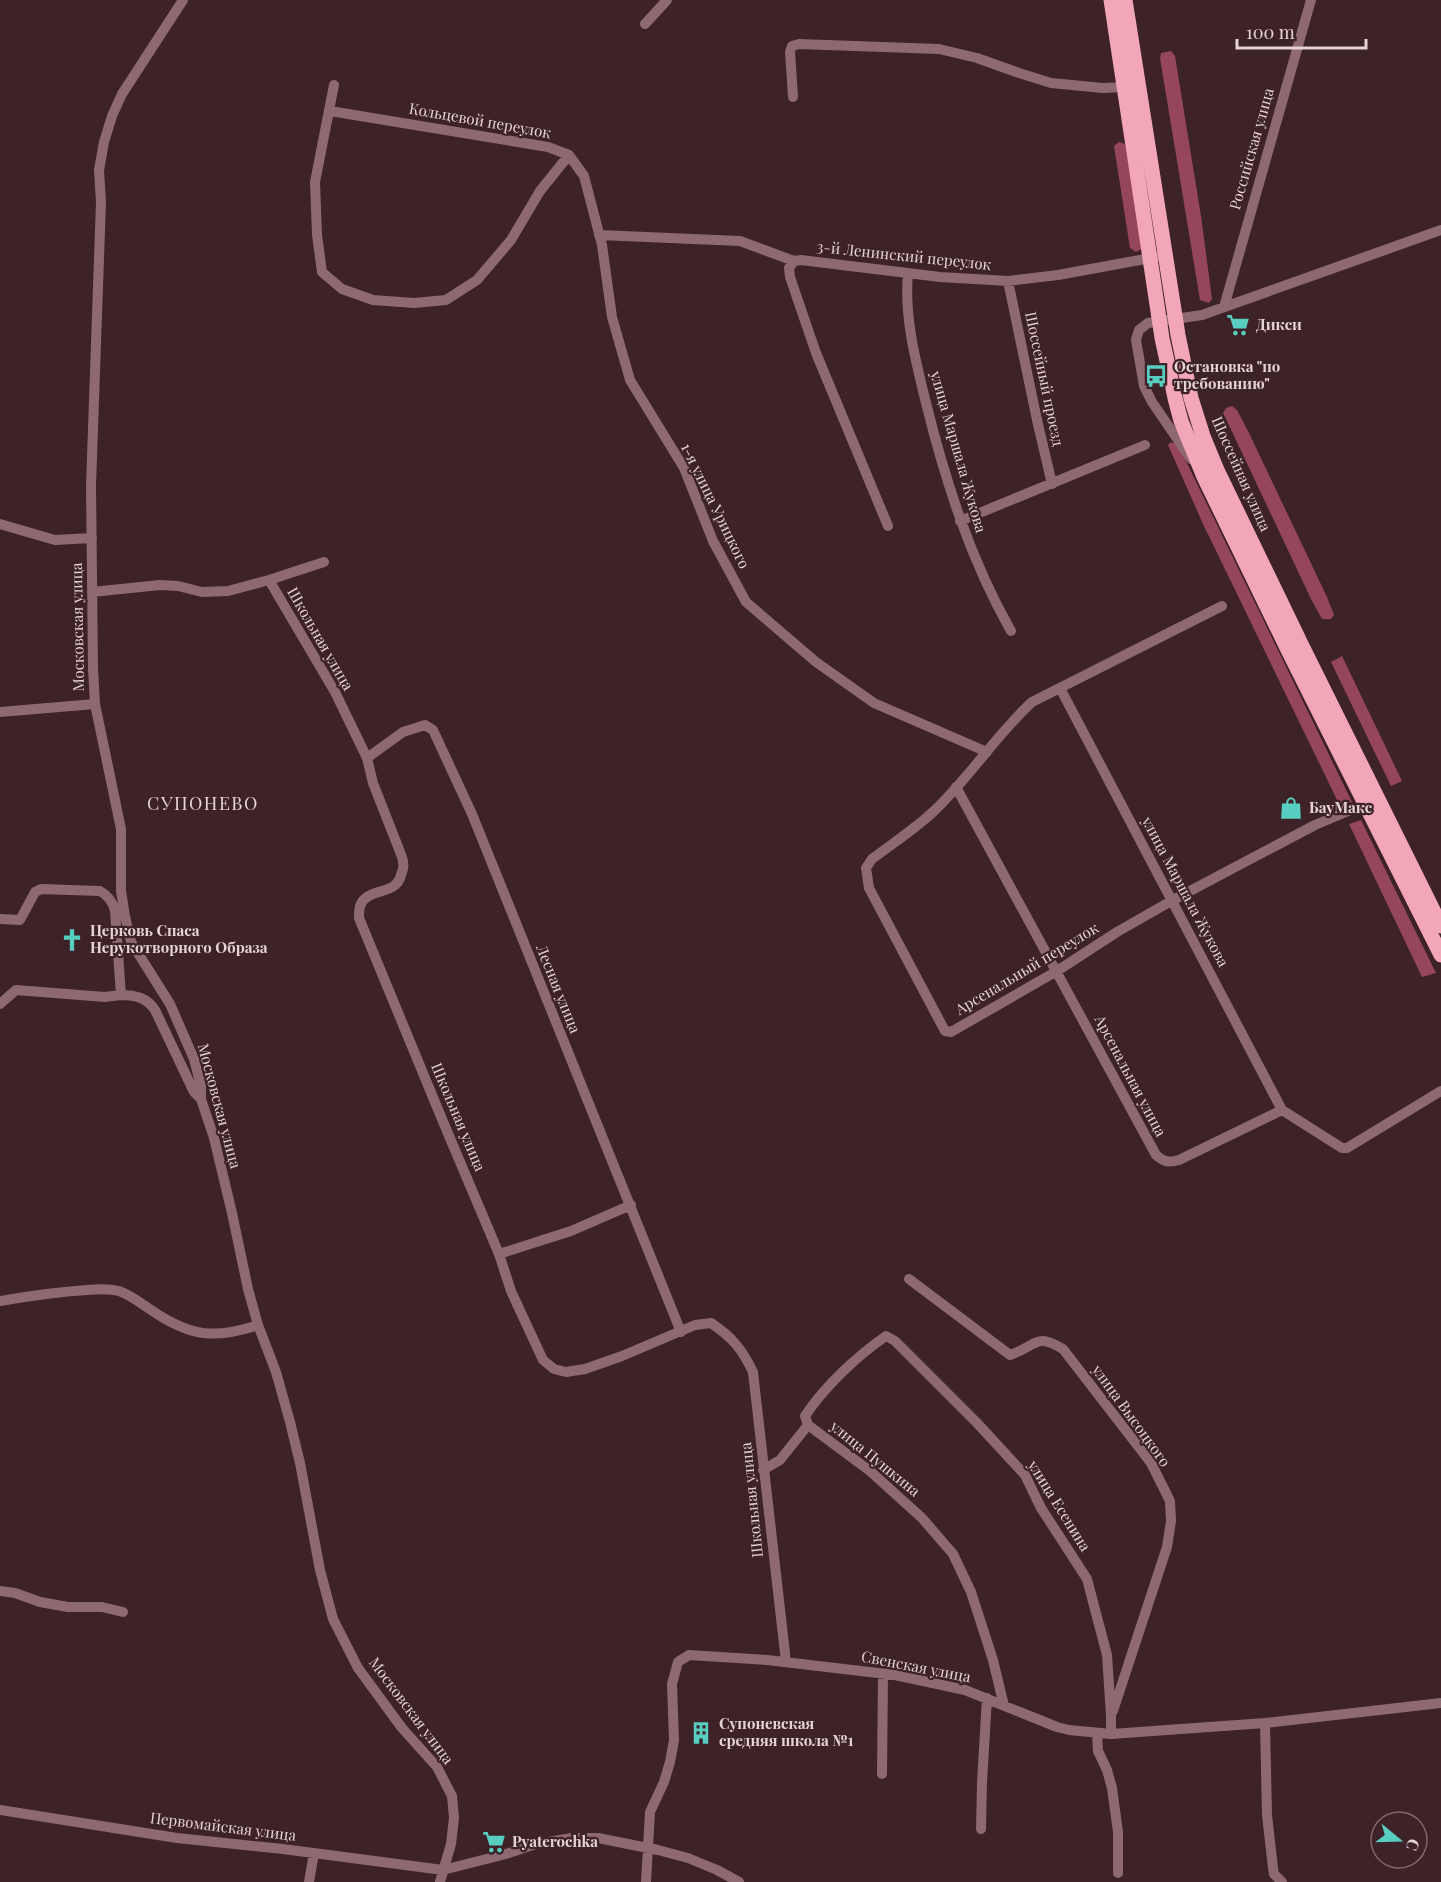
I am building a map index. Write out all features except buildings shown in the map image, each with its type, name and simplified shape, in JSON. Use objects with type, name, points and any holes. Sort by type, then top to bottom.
[{"type":"main road","name":"Шоссейная улица","points":[[1111,0],[1151,258],[1208,450],[1441,926]]},
{"type":"main road","name":"Шоссейная улица","points":[[1125,0],[1166,256],[1168,321],[1175,398],[1189,442],[1204,477],[1441,955]]},
{"type":"street","name":"Московская улица","points":[[183,0],[122,94],[104,142],[99,170],[101,202],[91,486],[95,704],[121,829],[121,891],[131,942],[170,1004],[194,1059],[201,1086],[201,1099],[214,1138],[248,1289],[290,1422],[320,1570],[333,1619],[358,1668],[402,1728],[437,1767],[452,1796],[451,1844],[440,1882]]},
{"type":"street","points":[[645,24],[667,0]]},
{"type":"street","name":"Российская улица","points":[[1224,307],[1311,0]]},
{"type":"street","points":[[793,97],[790,52],[792,46],[799,44],[939,49],[977,58],[1051,83],[1104,88],[1124,87]]},
{"type":"street","points":[[334,85],[315,182],[317,235],[322,272],[342,289],[373,300],[414,303],[446,300],[477,280],[511,240],[540,191],[569,155]]},
{"type":"street","name":"Кольцевой переулок","points":[[330,111],[548,147],[569,155]]},
{"type":"street","name":"1-я улица Урицкого","points":[[569,155],[584,176],[600,235],[612,316],[630,380],[684,468],[713,541],[746,602],[816,662],[874,702],[987,752]]},
{"type":"street","points":[[1204,477],[1152,402],[1144,386],[1136,348],[1136,334],[1142,326],[1148,323],[1192,318],[1441,230]]},
{"type":"street","points":[[600,235],[740,241],[794,261]]},
{"type":"street","name":"3-й Ленинский переулок","points":[[888,526],[816,353],[790,277],[789,268],[794,261],[1008,281],[1058,275],[1166,256]]},
{"type":"street","name":"улица Маршала Жукова","points":[[908,273],[906,297],[912,349],[933,433],[960,521],[982,578],[1011,631]]},
{"type":"street","name":"Шоссейный проезд","points":[[1008,281],[1052,484]]},
{"type":"street","points":[[960,521],[1145,445]]},
{"type":"street","points":[[0,524],[55,540],[92,538]]},
{"type":"street","points":[[269,580],[324,562]]},
{"type":"street","name":"Школьная улица","points":[[92,592],[159,585],[178,586],[202,592],[228,591],[269,580],[335,692],[367,758],[373,783],[404,865],[400,881],[392,887],[366,897],[359,907],[359,918],[439,1114],[500,1254],[512,1291],[543,1360],[554,1369],[566,1372],[585,1369],[695,1325],[711,1323],[726,1333],[743,1352],[753,1372],[786,1662]]},
{"type":"street","name":"Арсенальный переулок","points":[[1222,606],[1032,702],[1015,718],[934,810],[872,859],[866,868],[869,888],[945,1031],[951,1032],[1173,900],[1316,825],[1365,804]]},
{"type":"street","name":"улица Маршала Жукова","points":[[1060,688],[1282,1110]]},
{"type":"street","points":[[0,712],[95,704]]},
{"type":"street","name":"Лесная улица","points":[[367,758],[403,732],[425,725],[433,730],[472,814],[681,1332]]},
{"type":"street","name":"Арсенальная улица","points":[[956,787],[1156,1155],[1164,1161],[1179,1160],[1282,1110]]},
{"type":"street","points":[[0,919],[20,920],[35,892],[41,889],[100,891],[110,899],[114,911],[121,996]]},
{"type":"street","points":[[0,1004],[16,990],[141,998],[150,1003],[155,1010],[194,1092],[201,1099]]},
{"type":"street","points":[[1282,1110],[1342,1148],[1347,1148],[1441,1091]]},
{"type":"street","points":[[500,1254],[571,1231],[631,1205]]},
{"type":"street","name":"улица Высоцкого","points":[[909,1279],[1010,1355],[1022,1351],[1037,1341],[1049,1341],[1063,1349],[1150,1463],[1170,1501],[1171,1521],[1167,1547],[1111,1716]]},
{"type":"street","points":[[0,1301],[54,1292],[103,1289],[118,1291],[130,1296],[188,1331],[211,1335],[233,1333],[258,1325]]},
{"type":"street","name":"улица Есенина","points":[[808,1425],[805,1416],[815,1401],[851,1365],[886,1336],[895,1341],[977,1423],[1025,1475],[1041,1508],[1087,1579],[1107,1655],[1111,1734]]},
{"type":"street","name":"улица Пушкина","points":[[763,1470],[780,1460],[808,1425],[870,1471],[922,1518],[952,1554],[971,1592],[993,1660],[1004,1706]]},
{"type":"street","points":[[0,1591],[68,1607],[102,1607],[123,1612]]},
{"type":"street","name":"Свенская улица","points":[[646,1882],[650,1812],[664,1782],[674,1740],[672,1684],[678,1662],[689,1655],[786,1662],[884,1674],[965,1689],[1057,1727],[1111,1734],[1265,1723],[1441,1703]]},
{"type":"street","points":[[882,1774],[884,1674]]},
{"type":"street","points":[[981,1829],[987,1698]]},
{"type":"street","points":[[1265,1723],[1267,1815],[1274,1875],[1282,1882]]},
{"type":"street","points":[[1097,1733],[1098,1751],[1112,1788],[1118,1832],[1118,1873]]},
{"type":"street","name":"Первомайская улица","points":[[0,1810],[177,1838],[443,1870]]},
{"type":"street","points":[[443,1870],[536,1844],[572,1838],[598,1839],[688,1858],[739,1882]]},
{"type":"street","points":[[309,1882],[314,1853]]},
{"type":"shaded area","points":[[1171,51],[1175,56],[1201,216],[1212,299],[1209,303],[1200,300],[1160,58],[1161,53]]},
{"type":"shaded area","points":[[1119,142],[1125,144],[1143,248],[1136,252],[1130,248],[1114,146]]},
{"type":"shaded area","points":[[1232,406],[1237,410],[1249,433],[1327,597],[1334,615],[1331,619],[1322,619],[1311,599],[1223,413],[1226,408]]},
{"type":"shaded area","points":[[1171,442],[1178,445],[1352,802],[1340,806],[1203,524],[1168,445]]},
{"type":"shaded area","points":[[1342,656],[1402,781],[1391,786],[1331,662]]},
{"type":"shaded area","points":[[1361,820],[1436,973],[1422,977],[1349,824]]},
{"type":"place","name":"Дикси","points":[[1238,325]]},
{"type":"place","name":"Остановка \"по требованию\"","points":[[1156,376]]},
{"type":"place","name":"БауМакс","points":[[1291,808]]},
{"type":"place","name":"Церковь Спаса Нерукотворного Образа","points":[[72,940]]},
{"type":"place","name":"Супоневская средняя школа №1","points":[[701,1733]]},
{"type":"place","name":"Pyaterochka","points":[[494,1842]]},
{"type":"district","name":"СУПОНЕВО","points":[[203,804]]}]
